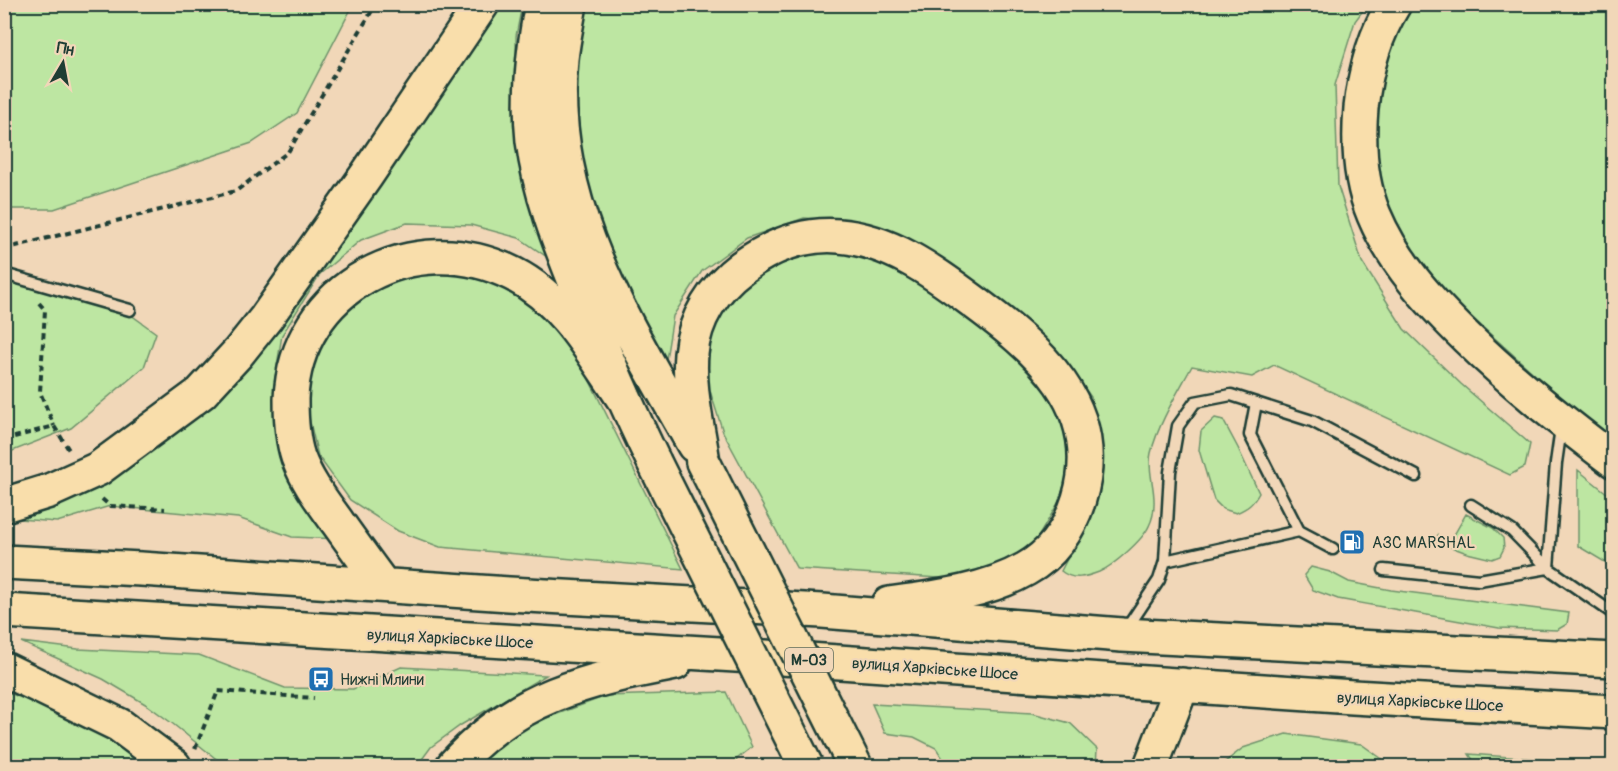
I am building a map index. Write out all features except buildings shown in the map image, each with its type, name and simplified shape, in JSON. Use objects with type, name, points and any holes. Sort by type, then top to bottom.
[{"type":"highway","points":[[4,505],[49,491],[98,469],[201,393],[219,375],[250,339],[302,268],[482,4]]},
{"type":"highway","points":[[542,4],[531,88],[533,140],[549,213],[567,264],[623,398],[806,766]]},
{"type":"highway","points":[[570,4],[561,59],[560,104],[563,147],[585,236],[625,323],[703,462],[855,766]]},
{"type":"highway","points":[[1394,4],[1384,19],[1373,48],[1367,70],[1360,125],[1362,168],[1366,191],[1385,237],[1401,264],[1434,306],[1488,359],[1561,421],[1614,461]]},
{"type":"highway","points":[[703,462],[691,378],[691,353],[703,312],[731,275],[785,242],[822,235],[841,236],[880,245],[900,253],[923,266],[1001,322],[1058,378],[1068,395],[1082,429],[1086,466],[1076,509],[1057,543],[1042,559],[1025,570],[982,587],[918,600],[822,611]]},
{"type":"highway","points":[[384,585],[310,485],[298,457],[293,434],[291,393],[297,360],[303,344],[319,317],[341,292],[376,271],[411,259],[433,256],[453,257],[494,265],[529,282],[559,309],[581,335],[623,398]]},
{"type":"highway","points":[[4,561],[509,594],[822,611],[1122,635],[1614,660]]},
{"type":"highway","name":"вулиця Харківське Шосе","points":[[4,611],[736,655],[1614,712]]},
{"type":"highway","points":[[453,766],[499,725],[536,702],[562,691],[614,676],[686,661],[736,655]]},
{"type":"highway","points":[[4,669],[119,725],[183,761]]},
{"type":"highway","points":[[1151,766],[1182,685]]},
{"type":"lane","points":[[4,274],[130,310]]},
{"type":"lane","points":[[1122,635],[1158,580],[1165,561],[1170,472],[1178,426],[1195,402],[1231,395],[1312,421],[1416,476]]},
{"type":"lane","points":[[1256,403],[1250,435],[1299,531],[1333,549]]},
{"type":"lane","points":[[1548,568],[1561,421]]},
{"type":"lane","points":[[1471,505],[1512,531],[1548,568],[1614,614]]},
{"type":"lane","points":[[1165,561],[1299,531]]},
{"type":"lane","points":[[1384,570],[1479,580],[1548,568]]},
{"type":"path","points":[[4,249],[236,191],[288,152],[376,4]]},
{"type":"path","points":[[24,279],[29,290],[45,310],[40,392],[54,426],[72,456]]},
{"type":"path","points":[[4,440],[54,426]]},
{"type":"path","points":[[96,492],[110,506],[165,509]]},
{"type":"path","points":[[183,761],[218,691],[314,698]]},
{"type":"green space","points":[[5,4],[353,5],[297,113],[252,143],[54,209],[5,209]]},
{"type":"green space","points":[[488,5],[522,5],[516,36],[517,105],[556,263],[519,238],[471,225],[407,223],[361,240],[320,274],[282,335],[274,384],[278,440],[340,539],[292,537],[238,518],[110,506],[57,522],[5,518],[158,435]]},
{"type":"green space","points":[[584,5],[1367,5],[1355,21],[1335,85],[1338,186],[1362,262],[1404,329],[1461,384],[1530,444],[1525,467],[1510,475],[1274,365],[1252,377],[1192,366],[1154,442],[1150,465],[1154,506],[1146,532],[1127,552],[1105,569],[1084,577],[1070,576],[1061,571],[1086,522],[1099,446],[1091,397],[1058,352],[964,281],[852,221],[804,218],[747,238],[702,271],[673,316],[664,372],[600,234],[573,140],[576,75]]},
{"type":"green space","points":[[1405,5],[1613,5],[1613,445],[1447,295],[1400,233],[1377,181],[1372,137],[1385,53]]},
{"type":"green space","points":[[787,251],[883,253],[1027,362],[1065,420],[1071,460],[1060,500],[1031,549],[997,572],[955,579],[797,569],[723,432],[704,372],[709,319],[745,274]]},
{"type":"green space","points":[[447,271],[499,280],[533,300],[571,343],[683,569],[440,547],[398,531],[350,500],[318,456],[309,418],[309,378],[323,338],[349,305],[395,278]]},
{"type":"green space","points":[[4,276],[120,307],[156,333],[144,367],[71,428],[5,454]]},
{"type":"green space","points":[[1215,418],[1223,420],[1259,493],[1250,505],[1236,513],[1223,509],[1214,500],[1199,450],[1201,431]]},
{"type":"green space","points":[[1578,470],[1613,498],[1613,567],[1578,546]]},
{"type":"green space","points":[[1466,514],[1493,528],[1503,538],[1504,548],[1500,556],[1492,559],[1467,553],[1435,541],[1438,535],[1450,542]]},
{"type":"green space","points":[[1311,567],[1330,572],[1349,582],[1391,590],[1569,613],[1567,624],[1557,630],[1499,628],[1338,599],[1313,590],[1304,575]]},
{"type":"green space","points":[[21,642],[78,649],[199,655],[285,688],[353,689],[401,667],[546,675],[461,725],[431,747],[417,766],[225,766],[147,705],[103,679]]},
{"type":"green space","points":[[4,691],[62,714],[111,740],[146,766],[5,766]]},
{"type":"green space","points":[[726,692],[752,747],[737,759],[735,766],[472,766],[514,730],[606,696]]},
{"type":"green space","points":[[872,704],[1032,713],[1070,723],[1097,749],[1096,766],[948,766],[936,748],[914,737],[885,733]]},
{"type":"green space","points":[[1286,734],[1361,744],[1390,766],[1220,766],[1243,748]]},
{"type":"green space","points":[[1469,754],[1605,764],[1603,766],[1477,766]]},
{"type":"place","name":"АЗС MARSHAL","points":[[1352,542]]},
{"type":"place","name":"Нижні Млини","points":[[321,679]]}]
